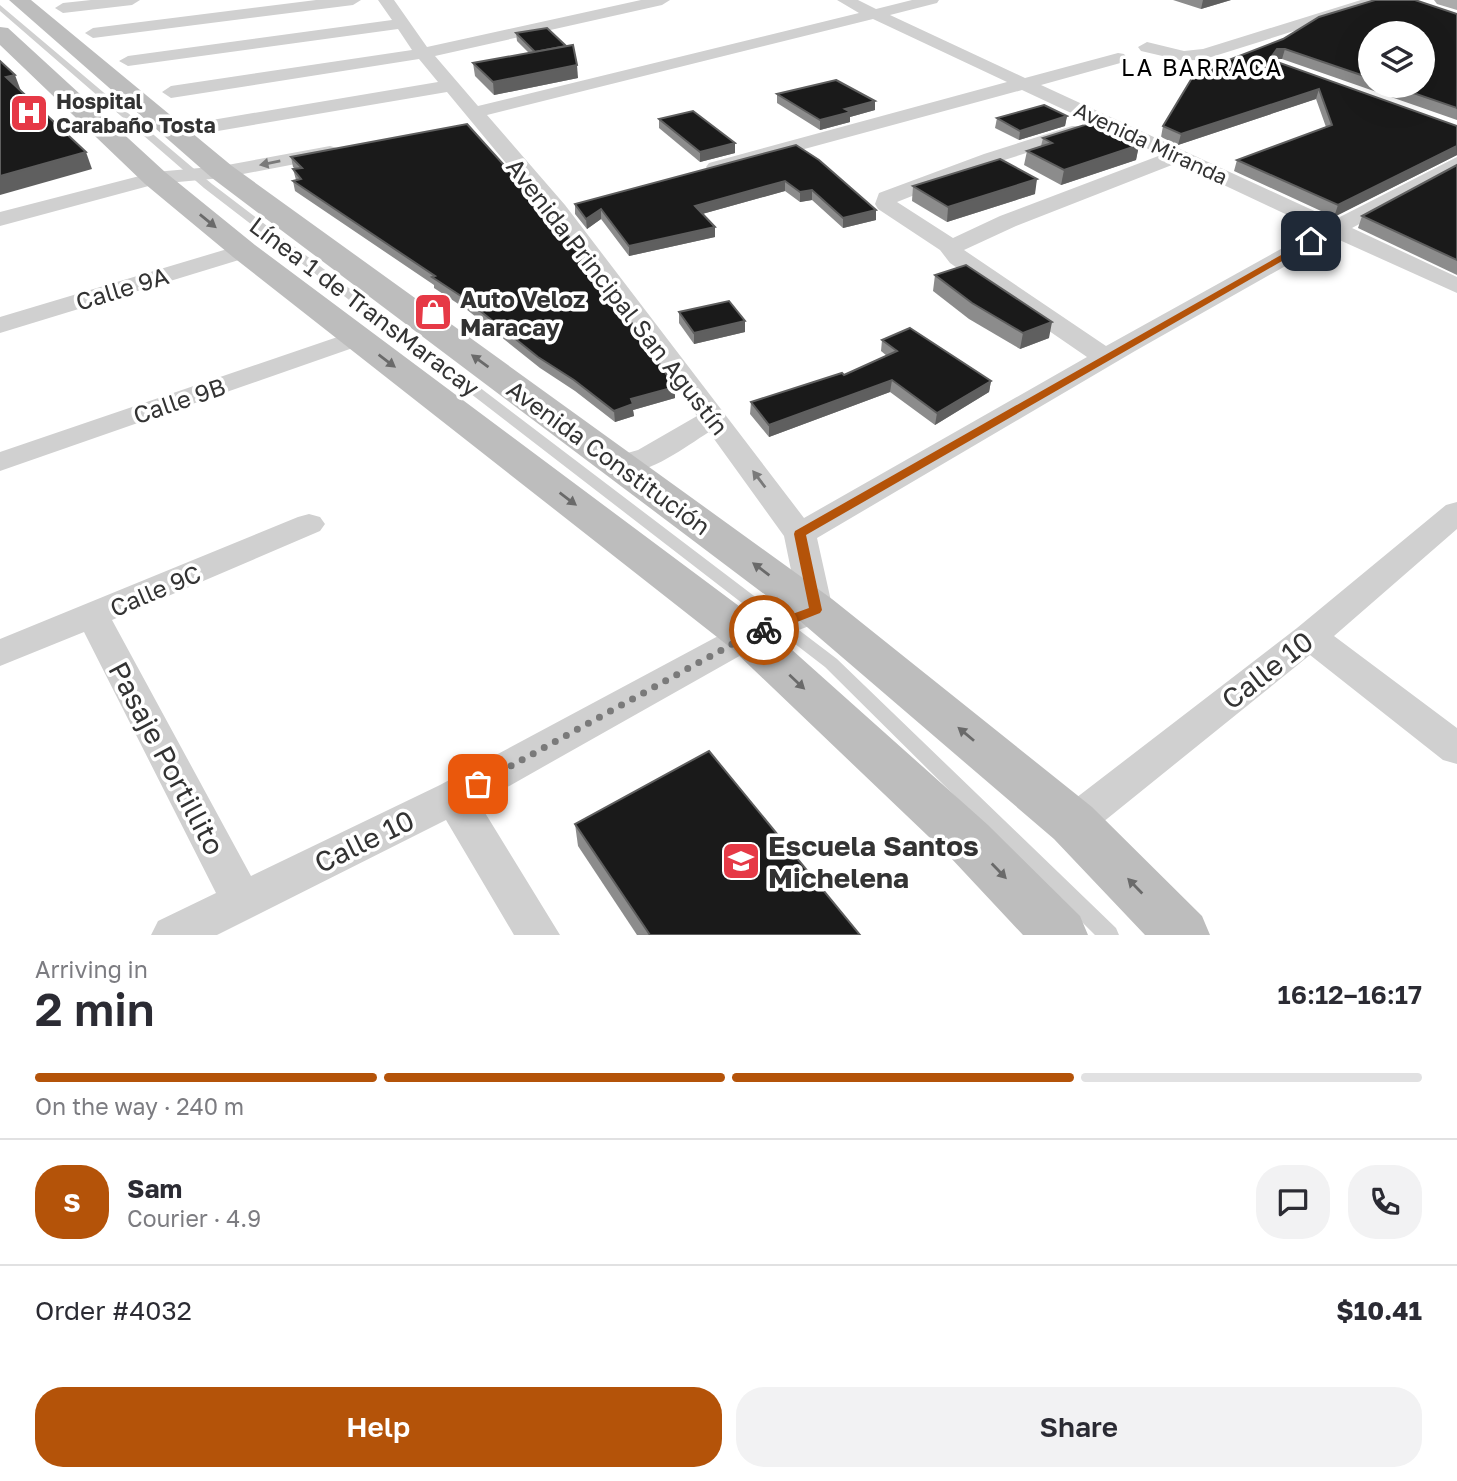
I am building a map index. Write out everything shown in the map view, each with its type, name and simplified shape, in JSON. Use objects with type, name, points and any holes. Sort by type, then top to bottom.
[{"type":"main road","points":[[1444,0],[1457,4]]},
{"type":"main road","points":[[1421,4],[1457,17]]},
{"type":"street","name":"Avenida Constitución","points":[[19,0],[208,173],[620,465],[781,623],[969,841],[1060,935]]},
{"type":"street","points":[[64,8],[132,0]]},
{"type":"street","points":[[93,33],[353,0]]},
{"type":"street","name":"Avenida Principal San Agustín","points":[[386,0],[423,53],[557,210],[800,534],[781,623]]},
{"type":"street","points":[[171,92],[423,53],[662,0]]},
{"type":"street","name":"Avenida Miranda","points":[[845,0],[1457,286]]},
{"type":"street","points":[[454,128],[477,118],[931,0]]},
{"type":"street","points":[[1147,47],[1184,56],[1205,54],[1377,0]]},
{"type":"street","points":[[128,61],[403,23]]},
{"type":"street","name":"Avenida Constitución","points":[[0,33],[155,178],[244,251],[358,338],[1073,823],[1182,935]]},
{"type":"street","points":[[691,174],[1118,58]]},
{"type":"street","points":[[212,126],[450,86]]},
{"type":"street","points":[[1105,357],[954,255],[952,247],[887,204],[887,198],[990,158],[1106,122]]},
{"type":"street","points":[[0,219],[155,178],[208,173],[345,149]]},
{"type":"street","points":[[952,247],[1008,220],[1177,156]]},
{"type":"street","points":[[990,158],[1012,170]]},
{"type":"street","points":[[800,534],[1105,357],[1334,228],[1457,163]]},
{"type":"street","points":[[1043,187],[1065,198]]},
{"type":"street","points":[[557,210],[584,203]]},
{"type":"street","name":"Calle 9A","points":[[0,325],[244,251]]},
{"type":"street","name":"Calle 9B","points":[[0,462],[358,338]]},
{"type":"street","points":[[620,465],[648,456],[713,418]]},
{"type":"street","name":"Calle 10","points":[[1073,823],[1309,636],[1457,512]]},
{"type":"street","name":"Calle 9C","points":[[0,653],[309,524]]},
{"type":"street","name":"Pasaje Portillito","points":[[93,616],[242,901]]},
{"type":"street","name":"Calle 10","points":[[173,935],[454,797],[781,623]]},
{"type":"street","points":[[1309,636],[1342,658],[1457,748]]},
{"type":"street","points":[[454,797],[538,935]]},
{"type":"lane","name":"Línea 1 de TransMaracay","points":[[0,7],[831,663],[1109,935]]},
{"type":"building","points":[[1375,0],[1415,0],[1457,14],[1457,108],[1428,98],[1435,98],[1435,21],[1358,21],[1358,74],[1285,49],[1277,49],[1272,56],[1277,62],[1358,91],[1358,98],[1378,98],[1457,126],[1457,146],[1338,205],[1237,160],[1332,125],[1319,89],[1181,134],[1163,126],[1195,73],[1283,39],[1319,17]]},
{"type":"building","points":[[547,28],[566,46],[535,52],[516,33]]},
{"type":"building","points":[[573,45],[577,65],[493,82],[473,63]]},
{"type":"building","points":[[0,61],[15,75],[6,77],[86,152],[0,176]]},
{"type":"building","points":[[836,80],[875,101],[845,109],[851,112],[820,120],[777,94]]},
{"type":"building","points":[[1044,105],[1067,116],[1020,131],[997,118]]},
{"type":"building","points":[[693,111],[735,143],[700,152],[659,119]]},
{"type":"building","points":[[1091,123],[1139,145],[1064,170],[1027,151],[1052,143],[1043,138]]},
{"type":"building","points":[[467,124],[521,184],[546,206],[583,256],[578,257],[621,307],[675,387],[631,399],[633,404],[614,411],[432,277],[435,276],[293,181],[301,179],[293,169],[302,168],[291,157]]},
{"type":"building","points":[[796,145],[819,160],[876,210],[843,218],[812,190],[800,192],[785,181],[695,206],[715,227],[629,246],[601,209],[586,219],[575,204]]},
{"type":"building","points":[[1000,159],[1037,179],[948,207],[913,186]]},
{"type":"building","points":[[1457,165],[1457,260],[1362,216]]},
{"type":"building","points":[[966,265],[1052,322],[1023,333],[972,303],[935,275]]},
{"type":"building","points":[[729,301],[745,321],[694,333],[679,312]]},
{"type":"building","points":[[910,328],[991,381],[937,413],[892,380],[769,425],[751,402],[842,373],[844,375],[897,351],[882,340]]},
{"type":"building","points":[[709,751],[860,935],[650,935],[575,824]]},
{"type":"way so far","points":[[478,784],[747,636],[764,630]]},
{"type":"place","name":"Hospital Carabaño Tosta","points":[[29,113]]},
{"type":"place","name":"Auto Veloz Maracay","points":[[433,312]]},
{"type":"place","name":"Escuela Santos Michelena","points":[[741,861]]},
{"type":"district","name":"LA BARRACA","points":[[1202,67]]},
{"type":"route","points":[[764,630],[816,610],[800,534],[1311,241]]}]
